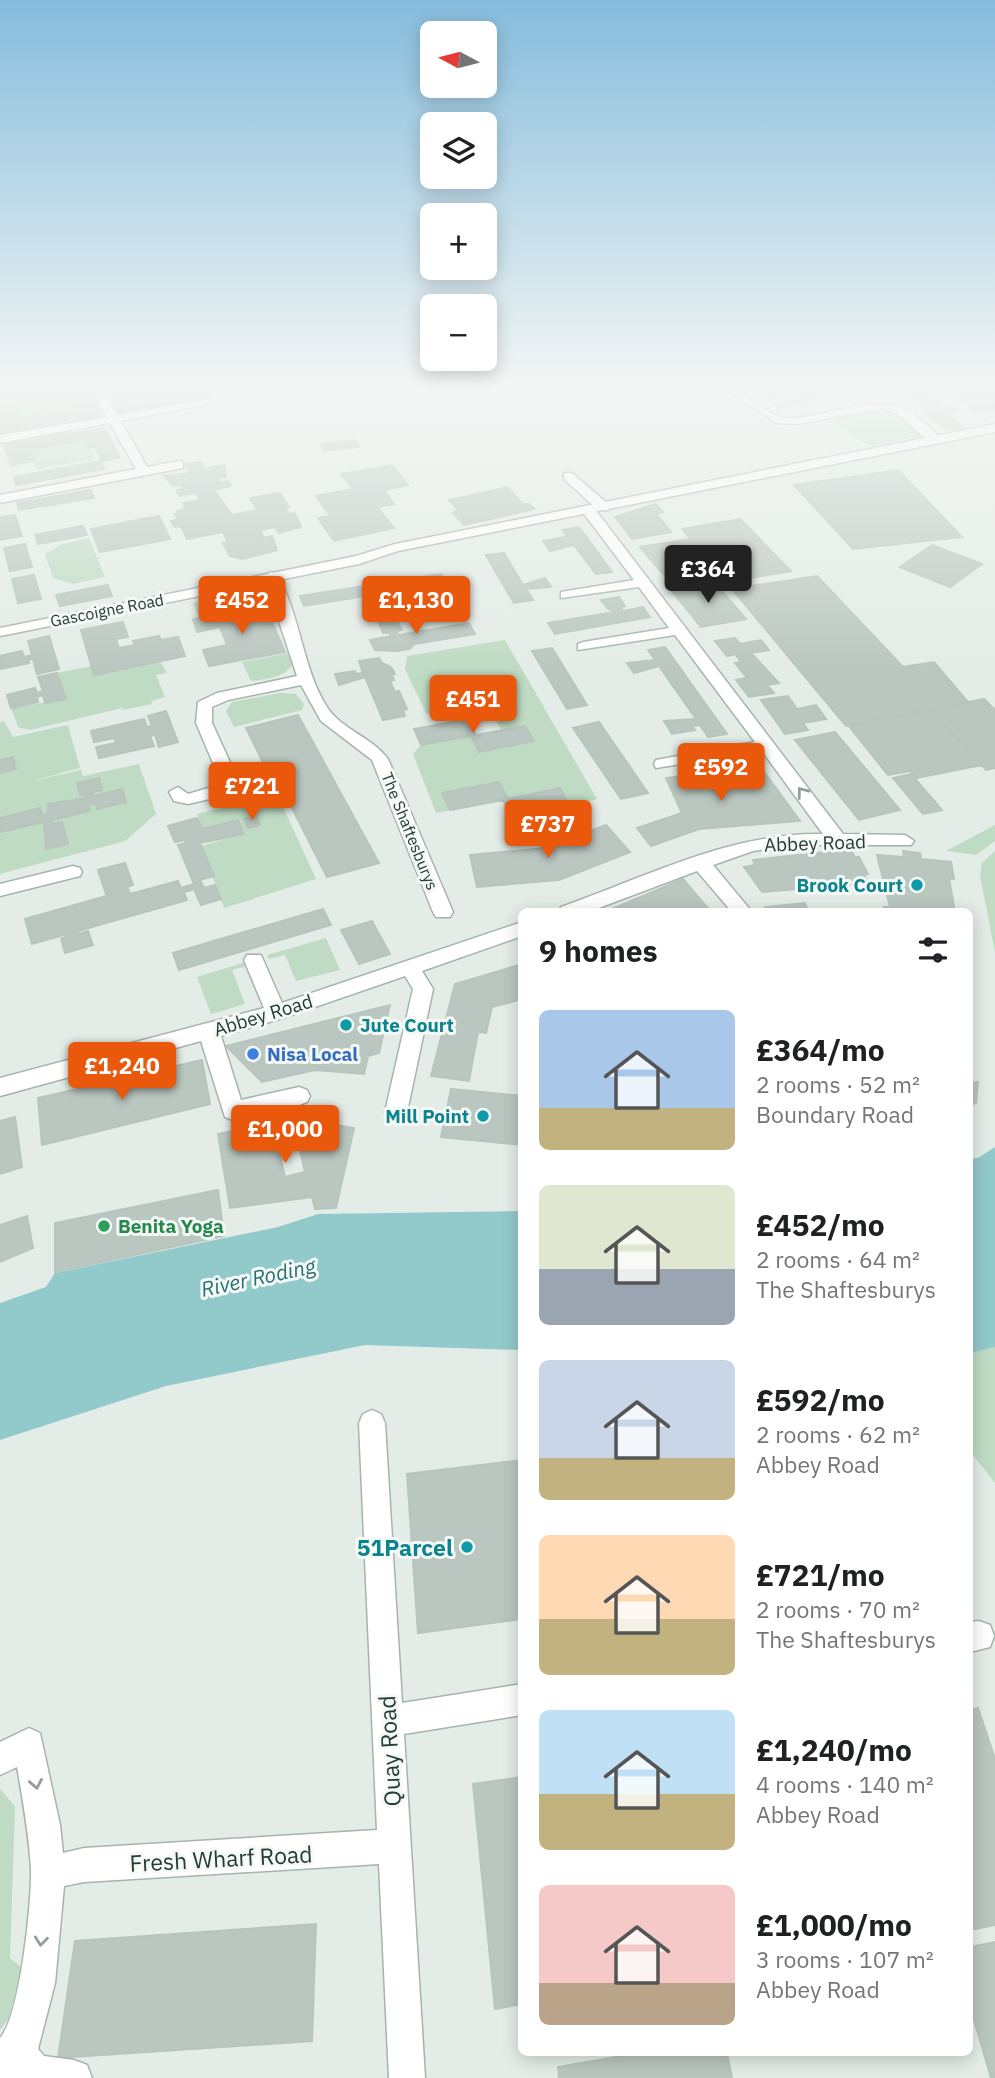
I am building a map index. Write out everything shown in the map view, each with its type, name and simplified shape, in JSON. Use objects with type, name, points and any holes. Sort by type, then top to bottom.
[{"type":"street","points":[[1,496],[98,479]]},
{"type":"street","points":[[571,479],[837,839]]},
{"type":"street","name":"Gascoigne Road","points":[[0,632],[742,479]]},
{"type":"street","name":"The Shaftesburys","points":[[271,576],[322,712],[366,743],[380,759],[443,912]]},
{"type":"street","points":[[566,595],[645,582]]},
{"type":"street","points":[[583,647],[681,630]]},
{"type":"street","points":[[177,792],[180,797],[188,799],[229,789],[231,784],[204,723],[204,705],[223,696],[308,678]]},
{"type":"street","points":[[663,764],[767,745]]},
{"type":"street","name":"Abbey Road","points":[[579,908],[750,845],[837,839],[905,841]]},
{"type":"street","points":[[700,863],[739,908]]},
{"type":"street","points":[[0,890],[73,872]]},
{"type":"street","name":"Abbey Road","points":[[0,1087],[275,1013],[518,930]]},
{"type":"street","points":[[254,960],[275,1013]]},
{"type":"street","points":[[396,1112],[423,989],[410,967]]},
{"type":"street","points":[[209,1031],[233,1111],[299,1096]]},
{"type":"street","name":"Quay Road","points":[[372,1423],[407,2078]]},
{"type":"street","points":[[387,1720],[518,1700]]},
{"type":"street","points":[[0,1759],[29,1744],[44,1825],[48,1873],[37,1983],[24,2039],[7,2057],[35,2073],[74,2078]]},
{"type":"street","name":"Fresh Wharf Road","points":[[48,1873],[84,1865],[394,1846]]},
{"type":"green space","points":[[89,538],[105,577],[73,584],[53,578],[45,554],[62,544]]},
{"type":"green space","points":[[254,590],[265,592],[271,604],[199,617],[193,603]]},
{"type":"green space","points":[[505,640],[597,799],[570,806],[560,788],[436,813],[413,754],[421,745],[471,736],[479,752],[533,741],[525,726],[501,730],[495,718],[467,710],[435,716],[426,713],[405,669],[407,656]]},
{"type":"green space","points":[[288,653],[294,661],[291,667],[270,678],[251,681],[242,662]]},
{"type":"green space","points":[[160,661],[167,673],[156,675],[165,697],[151,701],[152,704],[123,710],[122,708],[30,730],[18,727],[11,708],[66,699],[57,673],[92,666]]},
{"type":"green space","points":[[280,693],[296,694],[304,704],[302,710],[234,727],[226,711],[232,702]]},
{"type":"green space","points":[[4,721],[13,737],[68,725],[80,768],[28,782],[81,770],[83,776],[139,764],[156,814],[125,841],[0,874],[0,722]]},
{"type":"green space","points":[[277,794],[316,879],[224,908],[201,846],[244,834],[238,820],[203,829],[197,814]]},
{"type":"green space","points":[[995,825],[995,841],[976,855],[946,851]]},
{"type":"green space","points":[[995,851],[995,953],[980,875],[982,863]]},
{"type":"green space","points":[[326,938],[340,970],[296,981],[285,955],[269,959],[267,955]]},
{"type":"green space","points":[[246,962],[247,966],[232,970],[245,1004],[211,1014],[197,977]]},
{"type":"green space","points":[[995,1311],[995,1483],[973,1455],[973,1315]]},
{"type":"green space","points":[[0,1789],[15,1806],[10,1958],[22,1968],[9,2018],[0,2030]]},
{"type":"water","points":[[995,1147],[995,1347],[973,1352],[973,1159]]},
{"type":"water","name":"River Roding","points":[[518,1211],[518,1350],[365,1345],[166,1386],[0,1440],[0,1303],[46,1287],[55,1273],[278,1227],[318,1214]]},
{"type":"building","points":[[14,479],[49,479],[16,485]]},
{"type":"building","points":[[167,479],[218,479],[220,483],[228,481],[231,486],[214,490],[232,515],[257,510],[250,498],[280,493],[289,507],[285,508],[289,514],[295,513],[301,527],[279,533],[275,527],[260,530],[264,538],[272,536],[277,550],[243,559],[230,556],[223,543],[228,542],[223,532],[187,539],[181,526],[174,527],[171,521],[178,520],[175,514],[185,509],[183,503],[200,500],[196,493],[179,496],[176,490],[184,489],[182,485],[173,486]]},
{"type":"building","points":[[345,479],[403,479],[408,485],[384,490],[394,504],[377,507],[394,528],[334,541],[318,518],[330,516],[327,511],[335,509],[325,509],[316,496],[353,489]]},
{"type":"building","points":[[836,479],[907,479],[962,537],[853,549],[794,485]]},
{"type":"building","points":[[507,487],[523,504],[529,504],[535,509],[464,525],[453,513],[458,510],[449,500]]},
{"type":"building","points":[[91,490],[94,498],[19,510],[17,503]]},
{"type":"building","points":[[656,504],[663,512],[657,513],[659,517],[671,532],[632,539],[615,517]]},
{"type":"building","points":[[15,515],[22,536],[0,540],[0,517]]},
{"type":"building","points":[[159,516],[170,539],[100,552],[91,529]]},
{"type":"building","points":[[740,519],[791,571],[726,582],[682,529]]},
{"type":"building","points":[[83,526],[87,535],[38,544],[35,535]]},
{"type":"building","points":[[579,527],[612,572],[596,574],[574,545],[550,551],[543,541],[565,537],[570,540],[562,530]]},
{"type":"building","points":[[689,539],[700,551],[671,556],[683,570],[663,574],[640,547]]},
{"type":"building","points":[[25,544],[32,567],[10,571],[4,548]]},
{"type":"building","points":[[932,545],[982,564],[950,587],[900,567]]},
{"type":"building","points":[[504,553],[523,585],[545,578],[551,587],[526,589],[533,600],[514,603],[486,555]]},
{"type":"building","points":[[441,574],[446,583],[304,606],[300,596]]},
{"type":"building","points":[[34,575],[41,599],[18,603],[12,579]]},
{"type":"building","points":[[817,576],[903,667],[934,662],[968,702],[846,726],[732,589]]},
{"type":"building","points":[[714,582],[746,619],[701,627],[671,590]]},
{"type":"building","points":[[108,585],[112,596],[60,606],[56,595]]},
{"type":"building","points":[[619,597],[625,606],[621,607],[623,611],[643,607],[650,617],[555,634],[548,623],[615,612],[608,609],[601,600]]},
{"type":"building","points":[[265,606],[285,652],[209,666],[203,650],[227,645],[220,627],[197,632],[193,619]]},
{"type":"building","points":[[397,620],[402,630],[397,631],[398,635],[469,623],[475,634],[415,644],[409,649],[375,650],[370,640],[391,636],[389,633],[383,633],[379,623]]},
{"type":"building","points":[[123,622],[128,637],[116,639],[119,648],[135,645],[133,641],[159,636],[161,640],[178,637],[185,656],[94,675],[81,630]]},
{"type":"building","points":[[49,636],[59,669],[37,674],[33,659],[28,660],[29,663],[0,669],[0,656],[22,651],[24,657],[32,655],[28,641]]},
{"type":"building","points":[[735,638],[740,644],[761,640],[769,650],[751,653],[779,683],[767,685],[774,693],[749,697],[736,680],[747,678],[735,663],[741,662],[735,654],[727,656],[715,641]]},
{"type":"building","points":[[665,647],[727,734],[708,737],[700,725],[692,726],[695,730],[672,734],[664,721],[696,719],[659,666],[634,673],[627,663],[655,660],[648,650]]},
{"type":"building","points":[[552,648],[587,705],[567,709],[532,651]]},
{"type":"building","points":[[379,658],[382,663],[391,667],[395,674],[392,675],[394,680],[390,681],[395,692],[399,691],[407,709],[403,710],[405,716],[383,720],[365,677],[339,685],[335,674],[355,671],[356,674],[363,673],[359,661]]},
{"type":"building","points":[[57,673],[66,699],[45,703],[43,695],[37,697],[38,702],[11,708],[7,695],[35,688],[37,693],[43,691],[38,677]]},
{"type":"building","points":[[788,696],[797,709],[816,705],[826,719],[803,723],[808,730],[785,734],[761,700]]},
{"type":"building","points":[[984,699],[995,710],[995,768],[986,770],[930,709]]},
{"type":"building","points":[[929,709],[981,765],[917,778],[911,771],[888,775],[848,725]]},
{"type":"building","points":[[166,711],[178,742],[159,747],[155,735],[150,736],[154,746],[99,758],[96,747],[116,743],[114,738],[94,742],[91,731],[144,719],[147,727],[152,726],[148,716]]},
{"type":"building","points":[[298,715],[379,863],[327,877],[287,798],[281,799],[246,728]]},
{"type":"building","points":[[468,719],[476,735],[525,726],[534,741],[479,752],[471,736],[421,745],[414,729]]},
{"type":"building","points":[[599,722],[648,793],[621,799],[573,728]]},
{"type":"building","points":[[835,732],[900,810],[859,820],[795,740]]},
{"type":"building","points":[[13,757],[16,769],[0,773],[0,760]]},
{"type":"building","points":[[759,765],[800,821],[699,829],[651,846],[637,828],[682,813],[666,778]]},
{"type":"building","points":[[911,774],[942,810],[923,814],[893,778]]},
{"type":"building","points":[[99,778],[102,790],[92,792],[94,796],[122,789],[126,802],[97,809],[96,803],[88,805],[90,811],[52,820],[53,824],[62,822],[68,844],[46,849],[44,822],[0,832],[0,818],[40,808],[42,815],[48,813],[48,804],[86,798],[85,794],[80,795],[77,783]]},
{"type":"building","points":[[499,782],[508,799],[450,810],[442,793]]},
{"type":"building","points":[[560,788],[570,806],[512,817],[503,800]]},
{"type":"building","points":[[256,816],[260,825],[248,828],[244,819]]},
{"type":"building","points":[[197,818],[203,829],[238,820],[244,834],[200,843],[214,876],[200,880],[204,888],[215,885],[221,899],[201,905],[194,889],[184,892],[187,900],[32,944],[25,919],[117,893],[106,894],[98,870],[125,863],[133,885],[127,887],[130,894],[178,881],[181,888],[194,884],[178,845],[186,843],[184,840],[175,842],[168,826]]},
{"type":"building","points":[[606,825],[630,852],[559,880],[477,887],[470,855],[546,848]]},
{"type":"building","points":[[850,849],[855,857],[859,857],[868,874],[864,874],[868,883],[762,892],[744,867],[755,865],[753,860]]},
{"type":"building","name":"Brook Court","points":[[903,851],[920,853],[921,859],[951,862],[954,879],[949,878],[954,908],[884,908],[890,907],[877,855],[904,857]]},
{"type":"building","points":[[683,879],[708,908],[614,908]]},
{"type":"building","points":[[805,903],[807,908],[765,908]]},
{"type":"building","points":[[323,909],[331,925],[179,970],[173,953]]},
{"type":"building","points":[[372,921],[390,954],[359,964],[341,930]]},
{"type":"building","points":[[77,931],[78,934],[88,931],[93,945],[65,953],[61,939]]},
{"type":"building","points":[[518,965],[518,1000],[492,1007],[486,1033],[478,1032],[469,1081],[431,1076],[455,984]]},
{"type":"building","name":"Jute Court","points":[[390,1005],[379,1053],[368,1056],[364,1074],[315,1070],[262,1082],[226,1046]]},
{"type":"building","points":[[202,1060],[210,1104],[42,1145],[38,1098]]},
{"type":"building","points":[[978,1082],[976,1103],[973,1104],[973,1083]]},
{"type":"building","name":"Mill Point","points":[[451,1089],[518,1096],[518,1145],[441,1137]]},
{"type":"building","points":[[15,1117],[22,1167],[0,1174],[0,1121]]},
{"type":"building","points":[[292,1117],[354,1128],[336,1208],[315,1209],[312,1197],[230,1208],[218,1134],[272,1123],[285,1177],[305,1172]]},
{"type":"building","points":[[218,1190],[224,1236],[55,1272],[55,1223]]},
{"type":"building","points":[[27,1216],[33,1248],[0,1262],[0,1225]]},
{"type":"building","name":"51Parcel","points":[[518,1460],[518,1620],[418,1633],[407,1474]]},
{"type":"building","points":[[978,1708],[995,1759],[995,1925],[973,1929],[973,1709]]},
{"type":"building","points":[[518,1778],[518,2005],[495,2009],[473,1784]]},
{"type":"building","points":[[316,1924],[312,2041],[58,2058],[75,1941]]},
{"type":"building","points":[[995,1942],[995,2078],[991,2078],[973,2016],[973,1946]]},
{"type":"building","points":[[621,2056],[728,2056],[732,2078],[559,2078],[558,2067]]},
{"type":"place","name":"Brook Court","points":[[917,885]]},
{"type":"place","name":"Jute Court","points":[[346,1025]]},
{"type":"place","name":"Nisa Local","points":[[253,1054]]},
{"type":"place","name":"Mill Point","points":[[483,1116]]},
{"type":"place","name":"Benita Yoga","points":[[104,1226]]},
{"type":"place","name":"51Parcel","points":[[467,1547]]}]
